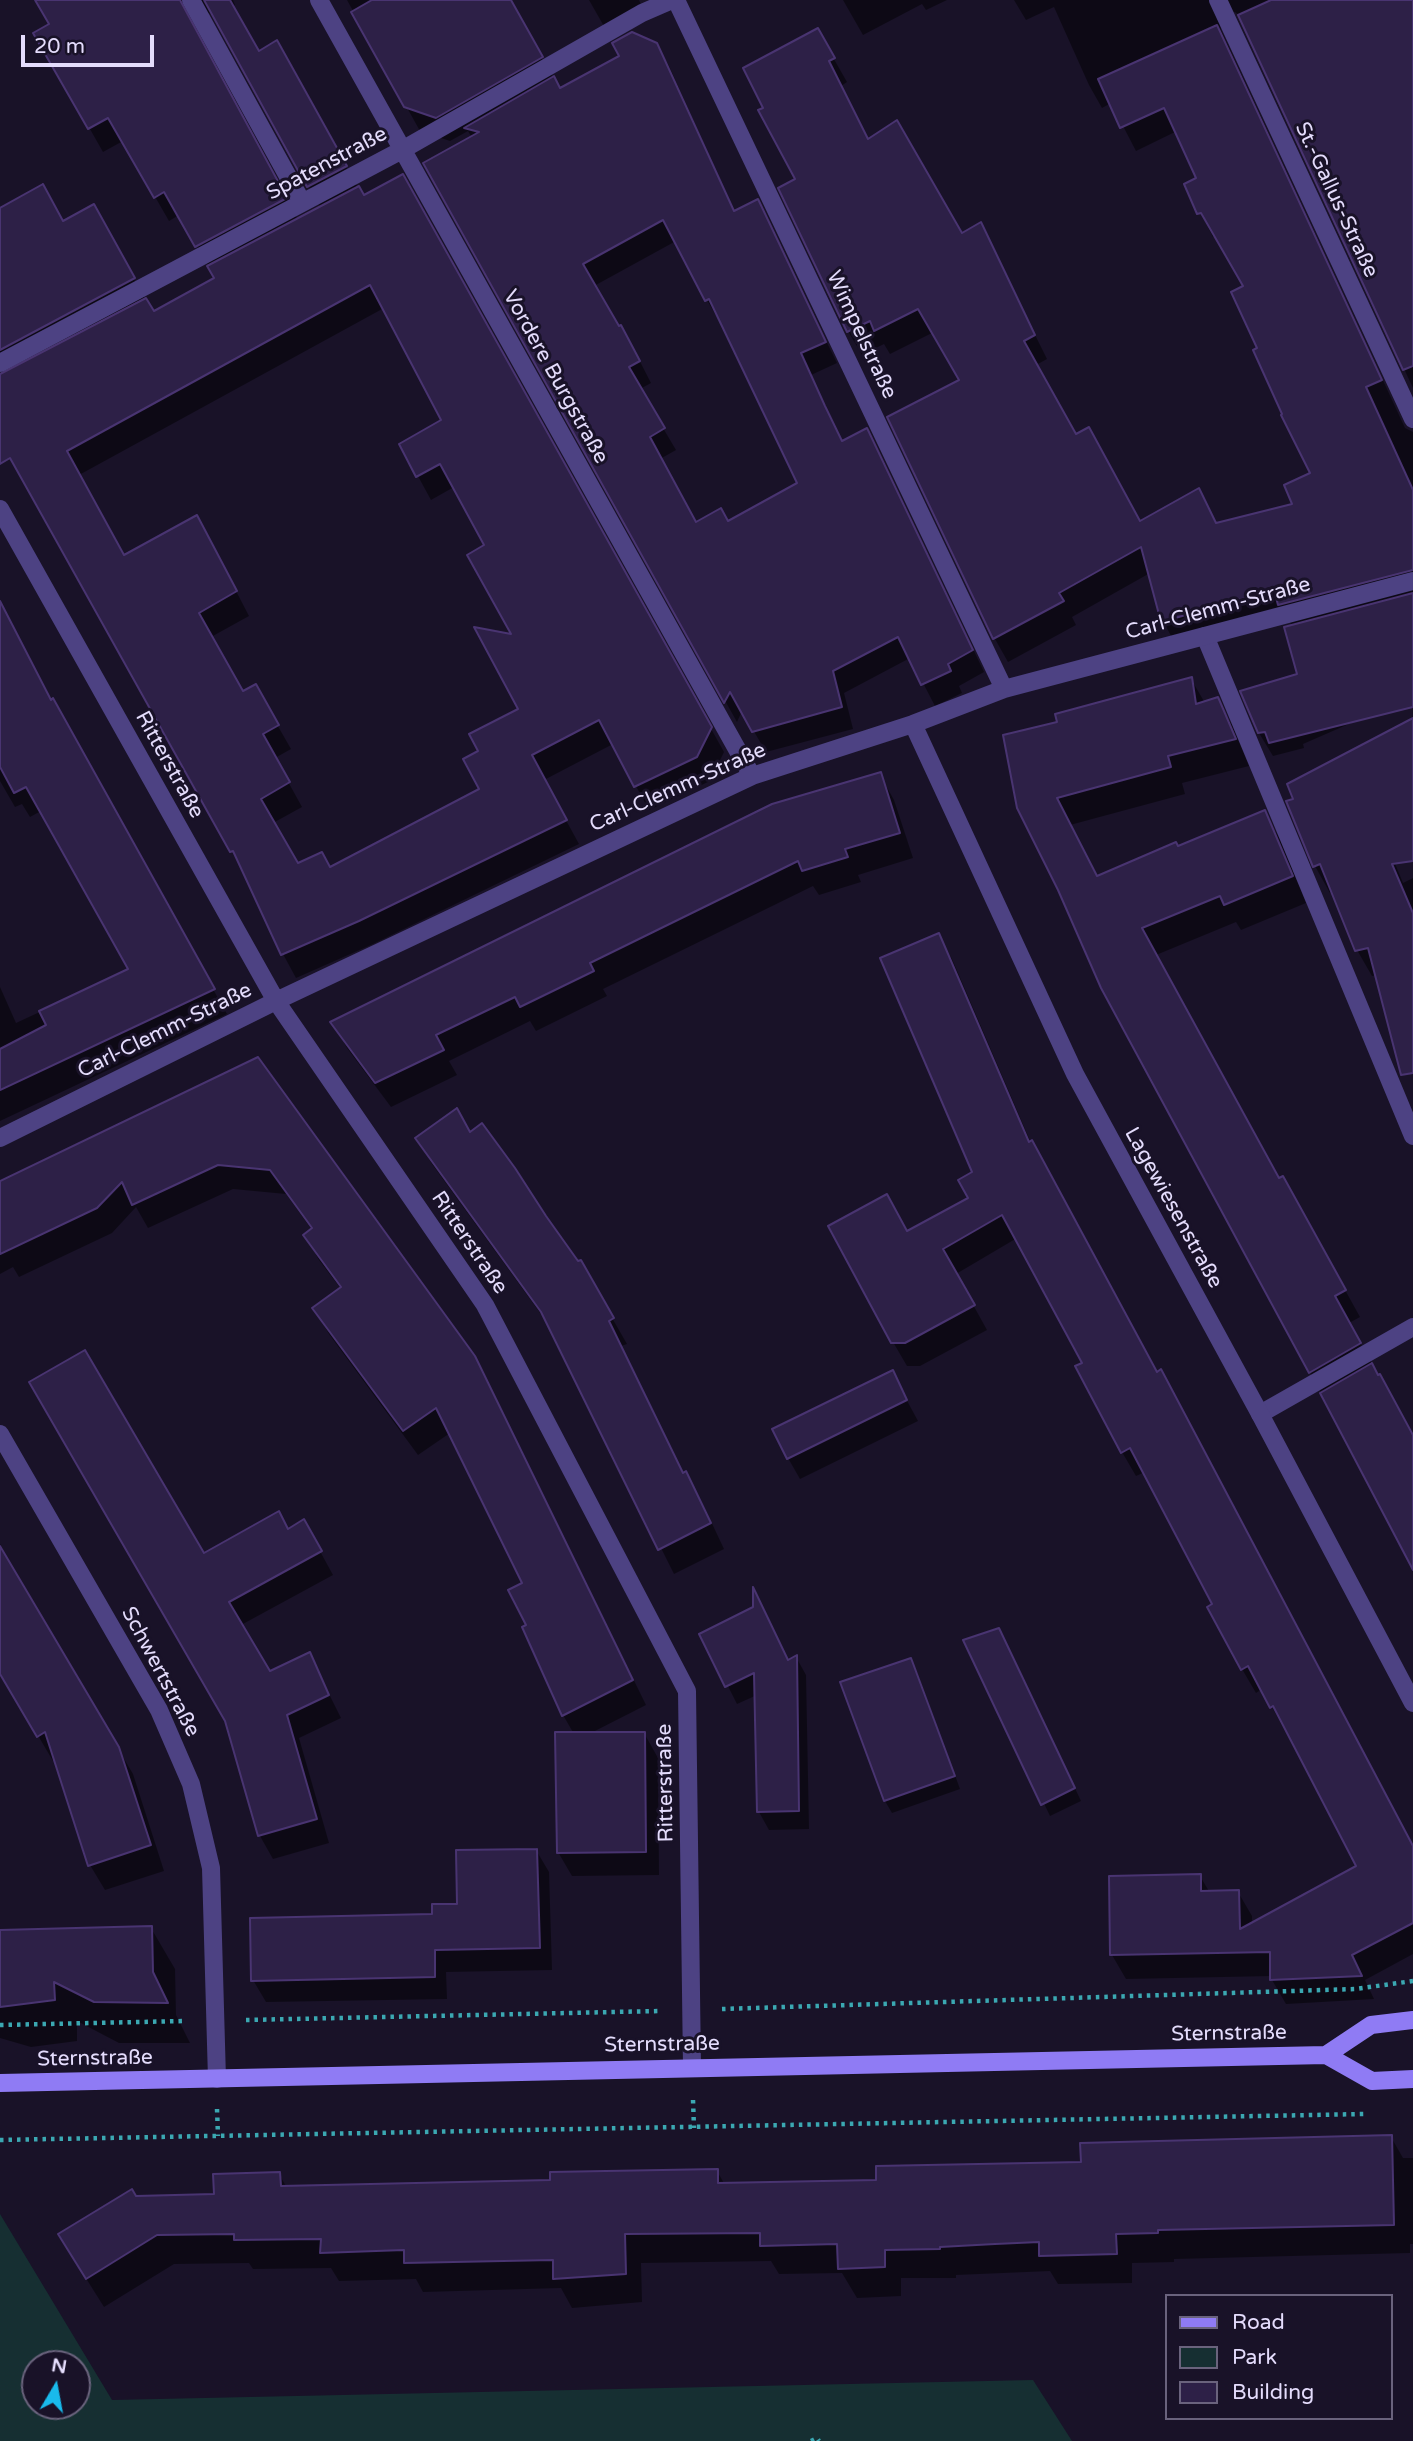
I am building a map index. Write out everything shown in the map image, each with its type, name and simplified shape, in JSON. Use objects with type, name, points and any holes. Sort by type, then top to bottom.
[{"type":"main road","points":[[1413,2020],[1371,2025],[1326,2055],[1372,2081],[1413,2079]]},
{"type":"main road","name":"Sternstraße","points":[[0,2084],[1326,2055]]},
{"type":"street","points":[[191,0],[302,202]]},
{"type":"street","name":"Vordere Burgstraße","points":[[319,0],[752,776]]},
{"type":"street","name":"Spatenstraße","points":[[0,363],[402,150],[642,13],[674,0]]},
{"type":"street","name":"Wimpelstraße","points":[[674,0],[1004,689]]},
{"type":"street","name":"St.-Gallus-Straße","points":[[1218,0],[1413,418]]},
{"type":"street","name":"Ritterstraße","points":[[0,509],[276,1001],[485,1305],[687,1691],[692,2067]]},
{"type":"street","name":"Carl-Clemm-Straße","points":[[0,1138],[276,1001],[752,776],[913,724],[1004,689],[1413,581]]},
{"type":"street","points":[[1205,636],[1413,1136]]},
{"type":"street","name":"Lagewiesenstraße","points":[[913,724],[1074,1074],[1260,1414],[1413,1703]]},
{"type":"street","points":[[1260,1414],[1413,1327]]},
{"type":"street","name":"Schwertstraße","points":[[0,1434],[159,1710],[191,1784],[211,1868],[217,2078]]},
{"type":"path","points":[[0,2140],[1371,2114]]},
{"type":"path","points":[[811,2441],[817,2438],[819,2441]]},
{"type":"green space","points":[[0,2214],[82,2350],[21,2350],[21,2420],[91,2420],[91,2365],[112,2400],[1033,2380],[1072,2441],[0,2441]]},
{"type":"building","points":[[35,0],[180,0],[287,198],[195,247],[164,192],[154,198],[108,118],[88,129],[33,33],[49,24]]},
{"type":"building","points":[[204,0],[230,0],[259,51],[277,40],[347,166],[307,187]]},
{"type":"building","points":[[372,0],[511,0],[543,57],[436,118],[404,107],[351,12]]},
{"type":"building","points":[[1271,0],[1413,0],[1413,366],[1403,370],[1238,15]]},
{"type":"building","points":[[1217,25],[1382,380],[1366,387],[1413,490],[1413,570],[1278,605],[1274,590],[1161,622],[1141,547],[1059,593],[1064,601],[993,639],[887,417],[959,380],[918,309],[874,331],[870,321],[847,332],[778,188],[795,179],[758,110],[763,108],[743,68],[818,28],[835,58],[829,61],[868,139],[897,120],[962,233],[981,222],[1035,335],[1024,341],[1076,434],[1089,427],[1140,521],[1199,488],[1216,523],[1292,504],[1284,485],[1310,473],[1281,415],[1253,350],[1257,348],[1231,292],[1243,286],[1201,213],[1197,214],[1184,184],[1196,178],[1164,108],[1120,128],[1098,79]]},
{"type":"building","points":[[632,32],[657,43],[734,211],[758,199],[826,342],[801,353],[825,406],[842,441],[867,428],[973,650],[948,664],[951,671],[921,685],[898,637],[833,671],[842,707],[752,732],[730,692],[724,703],[423,163],[479,132],[464,128],[554,76],[560,88],[619,56],[612,43]],"holes":[[[663,220],[705,301],[709,299],[797,483],[728,521],[721,508],[696,522],[650,437],[665,428],[629,367],[640,361],[583,264]]]},
{"type":"building","points":[[403,174],[712,727],[697,757],[634,787],[599,720],[532,755],[567,820],[359,921],[281,955],[233,851],[230,852],[10,458],[0,464],[0,374],[146,298],[154,311],[214,278],[207,266],[359,186],[364,195]],"holes":[[[370,285],[441,420],[399,444],[416,477],[440,464],[484,545],[467,555],[511,634],[474,627],[518,709],[469,734],[478,751],[463,759],[479,789],[330,867],[322,852],[298,863],[261,799],[290,782],[263,734],[279,725],[256,684],[243,691],[199,613],[237,591],[197,515],[124,555],[67,451]]]},
{"type":"building","points":[[43,184],[63,221],[94,204],[135,278],[0,350],[0,208]]},
{"type":"building","points":[[1413,593],[1413,707],[1269,743],[1265,732],[1258,733],[1240,691],[1297,674],[1284,627]]},
{"type":"building","points":[[0,601],[51,700],[53,698],[215,989],[0,1090],[0,1049],[46,1025],[39,1011],[128,969],[26,787],[14,793],[0,767]]},
{"type":"building","points":[[1192,677],[1196,704],[1218,697],[1236,739],[1168,756],[1171,767],[1057,798],[1097,876],[1176,842],[1178,846],[1265,810],[1293,876],[1224,905],[1220,896],[1142,928],[1279,1178],[1283,1176],[1346,1290],[1335,1296],[1361,1343],[1309,1373],[1101,988],[1058,890],[1017,808],[1003,735],[1057,722],[1055,714]]},
{"type":"building","points":[[1413,718],[1413,861],[1392,864],[1413,913],[1413,1073],[1401,1075],[1368,948],[1355,951],[1320,864],[1313,867],[1286,801],[1293,799],[1287,784]]},
{"type":"building","points":[[881,772],[900,833],[845,849],[848,857],[802,871],[798,861],[590,963],[594,971],[520,1007],[515,997],[436,1035],[444,1050],[375,1083],[330,1022],[772,804]]},
{"type":"building","points":[[939,933],[1029,1142],[1032,1140],[1157,1372],[1161,1369],[1413,1846],[1413,1923],[1352,1955],[1362,1976],[1270,1980],[1270,1952],[1110,1955],[1109,1876],[1201,1874],[1201,1891],[1239,1890],[1240,1929],[1356,1866],[1273,1706],[1270,1708],[1248,1666],[1241,1670],[1207,1607],[1212,1604],[1130,1448],[1121,1453],[1075,1366],[1082,1363],[1002,1215],[943,1249],[975,1305],[905,1343],[891,1343],[828,1226],[887,1194],[907,1231],[968,1198],[958,1180],[972,1172],[880,958]]},
{"type":"building","points":[[258,1057],[475,1356],[633,1680],[562,1716],[522,1627],[526,1625],[508,1590],[522,1583],[436,1408],[403,1431],[312,1308],[341,1287],[303,1235],[312,1228],[270,1170],[218,1165],[132,1205],[122,1182],[97,1208],[0,1254],[0,1181]]},
{"type":"building","points":[[457,1108],[470,1132],[482,1123],[578,1261],[581,1260],[614,1318],[609,1321],[683,1473],[686,1471],[711,1523],[658,1550],[541,1312],[415,1138]]},
{"type":"building","points":[[85,1350],[204,1553],[279,1511],[288,1529],[304,1519],[322,1551],[229,1602],[270,1671],[310,1652],[329,1695],[287,1715],[317,1819],[258,1836],[225,1721],[29,1382]]},
{"type":"building","points":[[1372,1363],[1413,1435],[1413,1570],[1320,1393]]},
{"type":"building","points":[[893,1370],[907,1400],[787,1459],[772,1429]]},
{"type":"building","points":[[0,1546],[119,1747],[151,1845],[88,1866],[45,1732],[37,1737],[0,1674]]},
{"type":"building","points":[[753,1587],[788,1660],[797,1655],[799,1811],[757,1812],[754,1673],[725,1687],[699,1634],[753,1607]]},
{"type":"building","points":[[999,1628],[1075,1788],[1041,1805],[963,1640]]},
{"type":"building","points":[[911,1658],[955,1776],[884,1801],[840,1682]]},
{"type":"building","points":[[555,1732],[645,1732],[646,1852],[557,1853]]},
{"type":"building","points":[[537,1849],[540,1948],[435,1950],[435,1977],[251,1981],[250,1918],[432,1914],[432,1904],[457,1904],[456,1850]]},
{"type":"building","points":[[152,1926],[153,1972],[168,2003],[94,2002],[54,1982],[55,2000],[0,2007],[0,1930]]},
{"type":"building","points":[[1392,2135],[1394,2225],[1158,2230],[1158,2233],[1116,2234],[1117,2254],[1039,2256],[1039,2242],[995,2244],[885,2250],[885,2267],[838,2269],[837,2244],[760,2246],[760,2233],[625,2234],[626,2274],[553,2279],[553,2260],[404,2263],[404,2250],[320,2253],[321,2239],[234,2240],[234,2234],[157,2235],[86,2279],[58,2234],[132,2189],[136,2196],[214,2194],[213,2174],[280,2172],[281,2186],[550,2180],[550,2172],[718,2169],[718,2183],[876,2180],[876,2166],[1081,2162],[1080,2143]]}]
